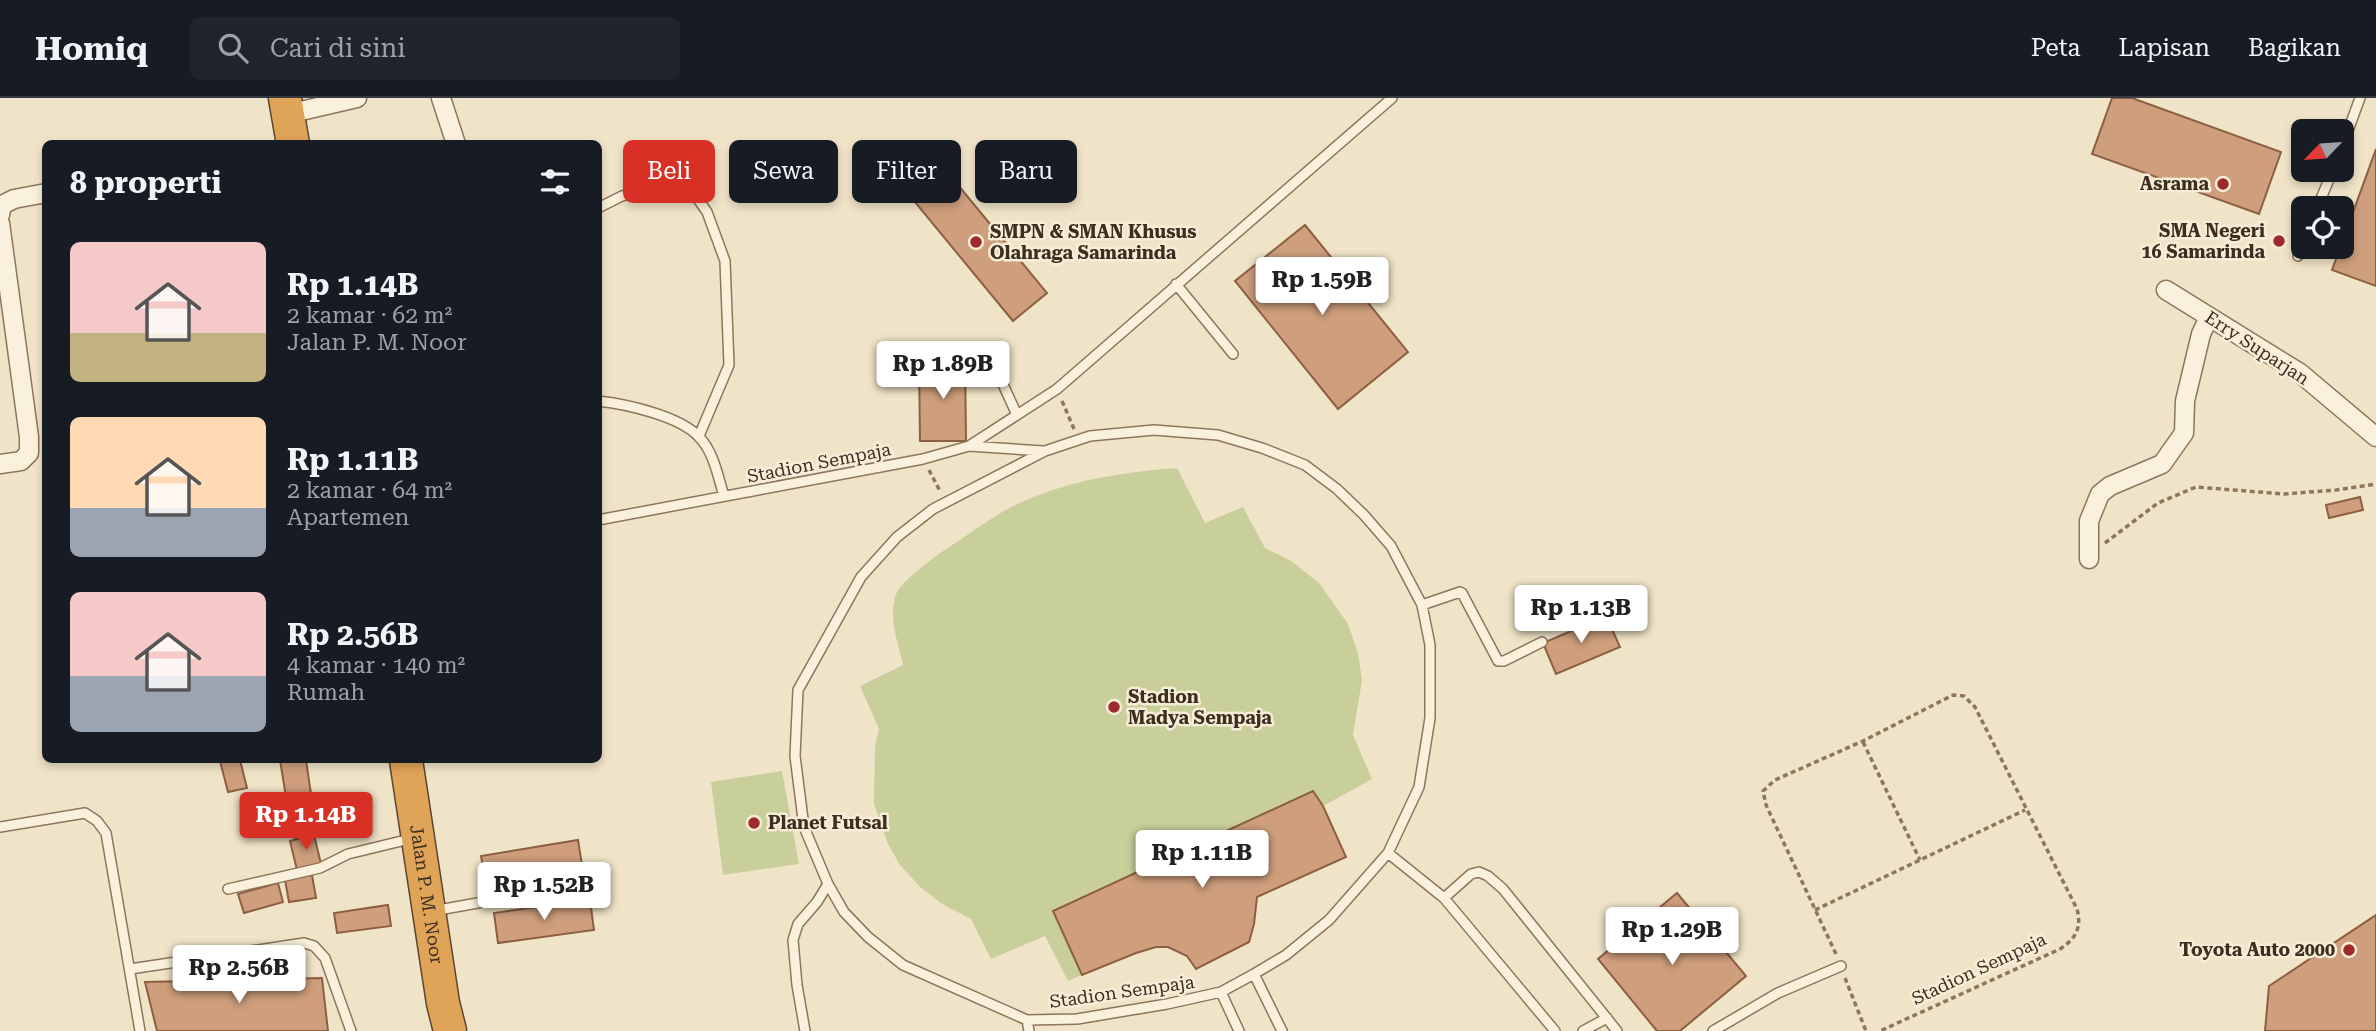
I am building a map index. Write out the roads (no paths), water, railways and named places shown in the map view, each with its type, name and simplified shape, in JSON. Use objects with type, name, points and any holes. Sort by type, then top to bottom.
[{"type":"highway","name":"Jalan P. M. Noor","points":[[407,763],[443,1003],[450,1031]]},
{"type":"street","points":[[289,118],[357,98]]},
{"type":"street","points":[[441,98],[455,140]]},
{"type":"street","points":[[0,215],[2,205],[14,199],[42,194]]},
{"type":"street","points":[[0,223],[29,453],[21,461],[0,464]]},
{"type":"street","name":"Erry Suparjan","points":[[2166,290],[2300,373],[2376,437]]},
{"type":"street","points":[[2089,559],[2089,521],[2100,494],[2110,486],[2162,464],[2184,433],[2185,401],[2209,317]]},
{"type":"lane","points":[[970,446],[1057,389],[1392,98]]},
{"type":"lane","points":[[2352,119],[2360,98]]},
{"type":"lane","points":[[602,206],[622,196],[652,187],[673,186],[693,192],[708,212],[725,261],[729,365],[699,436]]},
{"type":"lane","points":[[1177,284],[1233,354]]},
{"type":"lane","points":[[1001,380],[1017,415]]},
{"type":"lane","points":[[602,402],[667,417],[699,436],[714,462],[724,496]]},
{"type":"lane","name":"Stadion Sempaja","points":[[1154,430],[1218,435],[1305,465],[1337,489],[1391,546],[1422,605],[1430,645],[1430,718],[1419,787],[1388,853],[1329,920],[1286,956],[1221,992],[1077,1019],[1027,1020],[903,965],[868,937],[844,912],[828,884],[804,827],[795,756],[798,690],[861,577],[897,537],[946,501],[1045,451],[1090,436],[1154,430]]},
{"type":"lane","name":"Stadion Sempaja","points":[[602,519],[923,459],[970,446],[1045,451]]},
{"type":"lane","points":[[1422,605],[1462,593],[1498,661],[1504,661],[1542,642]]},
{"type":"lane","points":[[0,827],[85,813],[97,821],[106,833],[140,1031]]},
{"type":"lane","points":[[228,889],[320,868],[348,854],[419,836]]},
{"type":"lane","points":[[1388,853],[1444,898],[1555,1031]]},
{"type":"lane","points":[[1444,898],[1471,874],[1479,872],[1488,876],[1503,889],[1617,1031]]},
{"type":"lane","points":[[805,1031],[793,940],[798,924],[828,884]]},
{"type":"lane","points":[[429,912],[538,892]]},
{"type":"lane","points":[[130,969],[304,943],[314,946],[325,958],[351,1031]]},
{"type":"lane","points":[[1713,1031],[1778,993],[1841,966]]},
{"type":"lane","points":[[1254,974],[1282,1031]]},
{"type":"lane","name":"Stadion Sempaja","points":[[1221,992],[1239,1031]]},
{"type":"lane","points":[[1583,1031],[1607,1018]]},
{"type":"lane","name":"Stadion Sempaja","points":[[1027,1020],[1029,1031]]},
{"type":"place","name":"Asrama","points":[[2223,184]]},
{"type":"place","name":"SMA Negeri 16 Samarinda","points":[[2279,241]]},
{"type":"place","name":"SMPN & SMAN Khusus Olahraga Samarinda","points":[[976,242]]},
{"type":"place","name":"Stadion Madya Sempaja","points":[[1114,707]]},
{"type":"place","name":"Planet Futsal","points":[[754,823]]},
{"type":"place","name":"Toyota Auto 2000","points":[[2349,950]]}]
